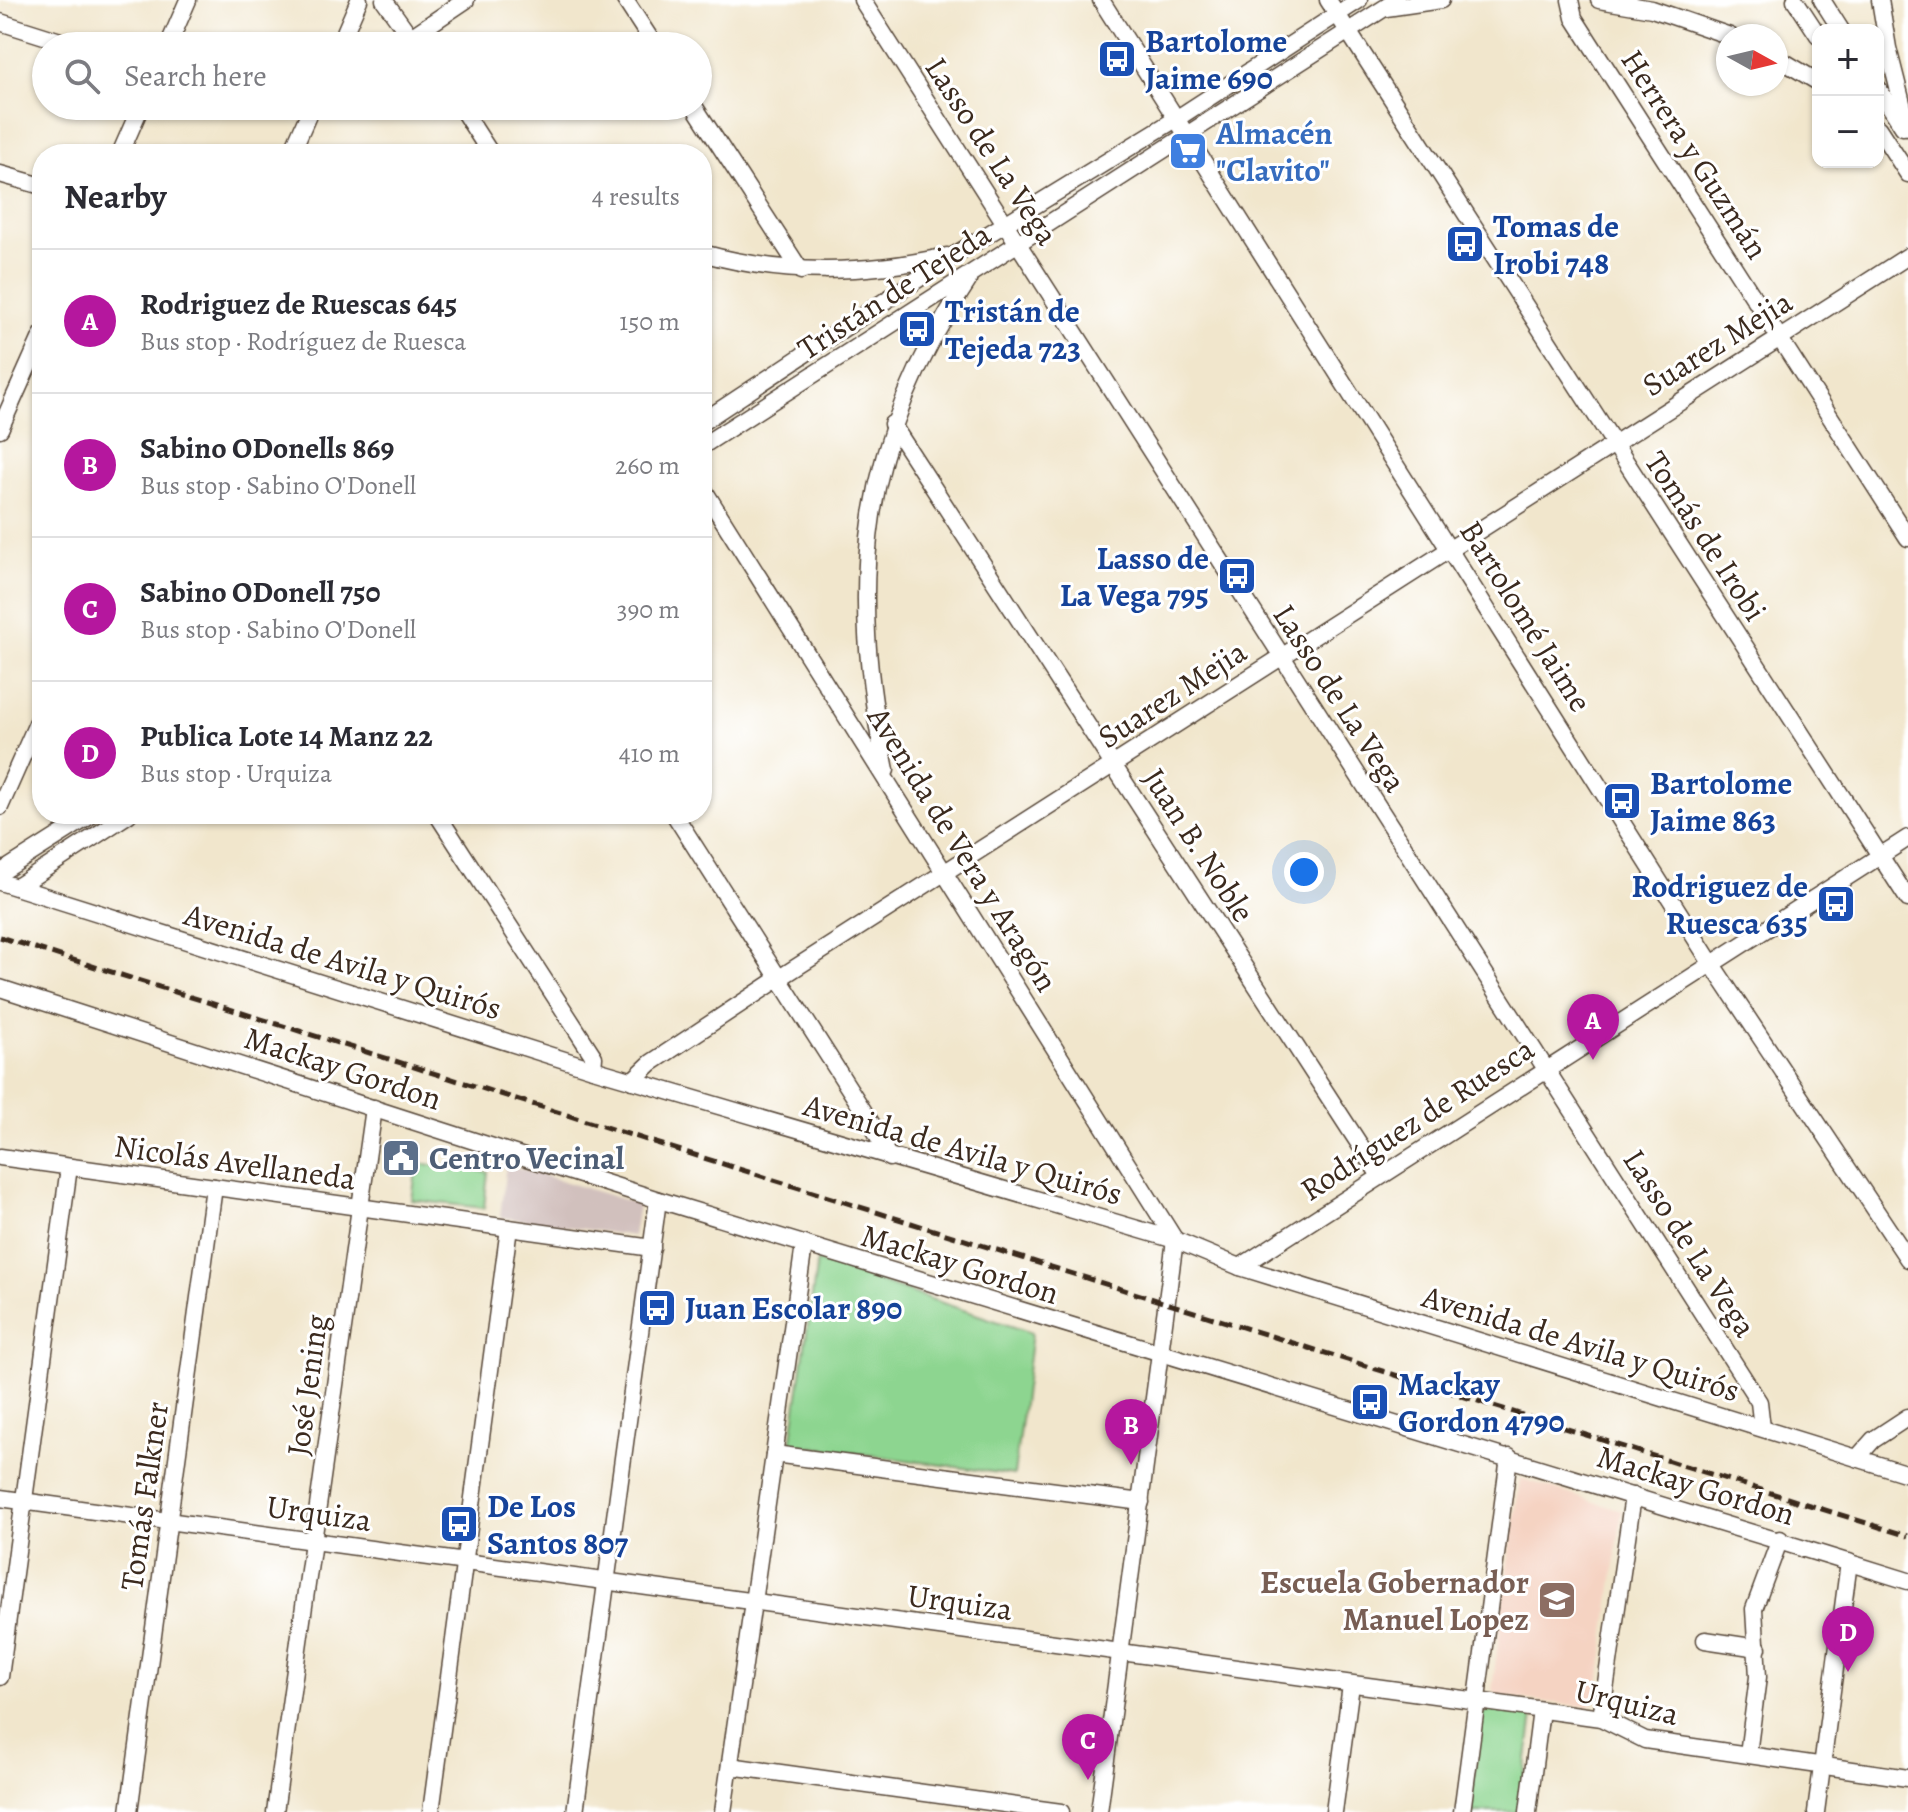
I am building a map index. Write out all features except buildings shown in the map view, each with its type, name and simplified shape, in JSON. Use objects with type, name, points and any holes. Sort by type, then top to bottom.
[{"type":"street","points":[[174,32],[188,0]]},
{"type":"street","points":[[345,32],[359,0]]},
{"type":"street","points":[[384,0],[407,32]]},
{"type":"street","points":[[425,32],[466,0]]},
{"type":"street","points":[[625,0],[646,32]]},
{"type":"street","name":"Lasso de La Vega","points":[[862,0],[1759,1402],[1762,1428]]},
{"type":"street","name":"Bartolomé Jaime","points":[[1101,0],[1711,963],[1908,1259]]},
{"type":"street","name":"Tristán de Tejeda","points":[[712,415],[956,254],[1176,119],[1332,7],[1359,0]]},
{"type":"street","points":[[1391,4],[1441,0]]},
{"type":"street","name":"Herrera y Guzmán","points":[[1570,0],[1574,18],[1908,538]]},
{"type":"street","points":[[1599,0],[1652,9],[1716,31]]},
{"type":"street","points":[[1795,0],[1812,26]]},
{"type":"street","points":[[1822,0],[1837,24]]},
{"type":"street","points":[[1880,0],[1888,48],[1908,127]]},
{"type":"street","name":"Tristán de Tejeda","points":[[712,440],[1391,4]]},
{"type":"street","name":"Tomás de Irobi","points":[[1332,7],[1908,899]]},
{"type":"street","points":[[0,22],[32,32]]},
{"type":"street","points":[[1788,64],[1812,78]]},
{"type":"street","points":[[1883,96],[1908,135]]},
{"type":"street","points":[[124,144],[135,120]]},
{"type":"street","points":[[295,144],[306,120]]},
{"type":"street","points":[[469,120],[485,144]]},
{"type":"street","points":[[473,120],[496,144]]},
{"type":"street","points":[[703,120],[801,271]]},
{"type":"street","points":[[1884,137],[1908,174]]},
{"type":"street","points":[[1884,142],[1892,149]]},
{"type":"street","points":[[0,174],[32,183]]},
{"type":"street","points":[[712,256],[744,265],[801,271],[870,271],[956,254]]},
{"type":"street","name":"Suarez Mejia","points":[[632,1081],[651,1063],[778,979],[1908,256]]},
{"type":"street","points":[[889,783],[868,674],[865,632],[873,508],[892,424],[937,327],[973,274]]},
{"type":"street","points":[[0,429],[32,357]]},
{"type":"street","name":"Juan B. Noble","points":[[892,424],[1380,1176]]},
{"type":"street","name":"Avenida de Vera y Aragón","points":[[712,503],[1175,1240]]},
{"type":"street","points":[[0,807],[32,735]]},
{"type":"street","points":[[0,873],[77,824]]},
{"type":"street","points":[[17,887],[114,824]]},
{"type":"street","points":[[443,824],[594,1057],[593,1069]]},
{"type":"street","points":[[680,824],[873,1126],[889,1158]]},
{"type":"street","name":"Rodríguez de Ruesca","points":[[1240,1267],[1908,838]]},
{"type":"street","name":"Avenida de Avila y Quirós","points":[[0,882],[632,1081],[1175,1240],[1240,1267],[1908,1474]]},
{"type":"street","name":"Mackay Gordon","points":[[0,988],[658,1200],[1160,1355],[1780,1539],[1908,1581]]},
{"type":"street","name":"José Jening","points":[[275,1812],[374,1108]]},
{"type":"street","name":"Nicolás Avellaneda","points":[[0,1157],[652,1248]]},
{"type":"street","points":[[0,1677],[69,1167]]},
{"type":"street","name":"Tomás Falkner","points":[[129,1812],[214,1187]]},
{"type":"street","points":[[575,1812],[658,1200]]},
{"type":"street","points":[[431,1812],[509,1228]]},
{"type":"street","points":[[1099,1812],[1175,1240]]},
{"type":"street","points":[[723,1812],[804,1245]]},
{"type":"street","points":[[1857,1458],[1873,1440],[1908,1417]]},
{"type":"street","points":[[774,1454],[1141,1502]]},
{"type":"street","points":[[1462,1812],[1509,1457]]},
{"type":"street","points":[[1601,1718],[1633,1496]]},
{"type":"street","name":"Urquiza","points":[[0,1498],[1601,1718],[1645,1740],[1908,1778]]},
{"type":"street","points":[[1748,1754],[1758,1648],[1754,1609],[1756,1594],[1780,1539]]},
{"type":"street","points":[[1816,1812],[1849,1562]]},
{"type":"street","points":[[1705,1640],[1758,1648]]},
{"type":"street","points":[[1334,1812],[1351,1685]]},
{"type":"street","points":[[1528,1812],[1541,1710]]},
{"type":"street","points":[[730,1766],[1061,1812]]},
{"type":"shaded area","points":[[506,1164],[638,1204],[633,1236],[500,1217]]},
{"type":"shaded area","name":"Escuela Gobernador Manuel Lopez","points":[[1520,1478],[1622,1511],[1597,1700],[1588,1707],[1498,1696],[1492,1689]]},
{"type":"green space","points":[[417,1163],[488,1172],[484,1208],[412,1200]]},
{"type":"green space","points":[[817,1261],[1032,1333],[1014,1475],[791,1444]]},
{"type":"green space","points":[[1491,1709],[1533,1715],[1520,1812],[1470,1812],[1481,1715]]},
{"type":"railway","points":[[0,937],[1908,1536]]},
{"type":"place","name":"Bartolome Jaime 690","points":[[1117,59]]},
{"type":"place","name":"Almacén \"Clavito\"","points":[[1188,151]]},
{"type":"place","name":"Tomas de Irobi 748","points":[[1465,244]]},
{"type":"place","name":"Tristán de Tejeda 723","points":[[917,329]]},
{"type":"place","name":"Lasso de La Vega 795","points":[[1237,576]]},
{"type":"place","name":"Bartolome Jaime 863","points":[[1622,801]]},
{"type":"place","name":"Rodriguez de Ruesca 635","points":[[1836,904]]},
{"type":"place","name":"Rodriguez de Ruescas 645","points":[[1593,1060]]},
{"type":"place","name":"Centro Vecinal","points":[[401,1158]]},
{"type":"place","name":"Juan Escolar 890","points":[[657,1308]]},
{"type":"place","name":"Mackay Gordon 4790","points":[[1370,1402]]},
{"type":"place","name":"Sabino ODonells 869","points":[[1131,1465]]},
{"type":"place","name":"De Los Santos 807","points":[[459,1524]]},
{"type":"place","name":"Escuela Gobernador Manuel Lopez","points":[[1557,1600]]},
{"type":"place","name":"Publica Lote 14 Manz 22","points":[[1848,1672]]},
{"type":"place","name":"Sabino ODonell 750","points":[[1088,1780]]}]
